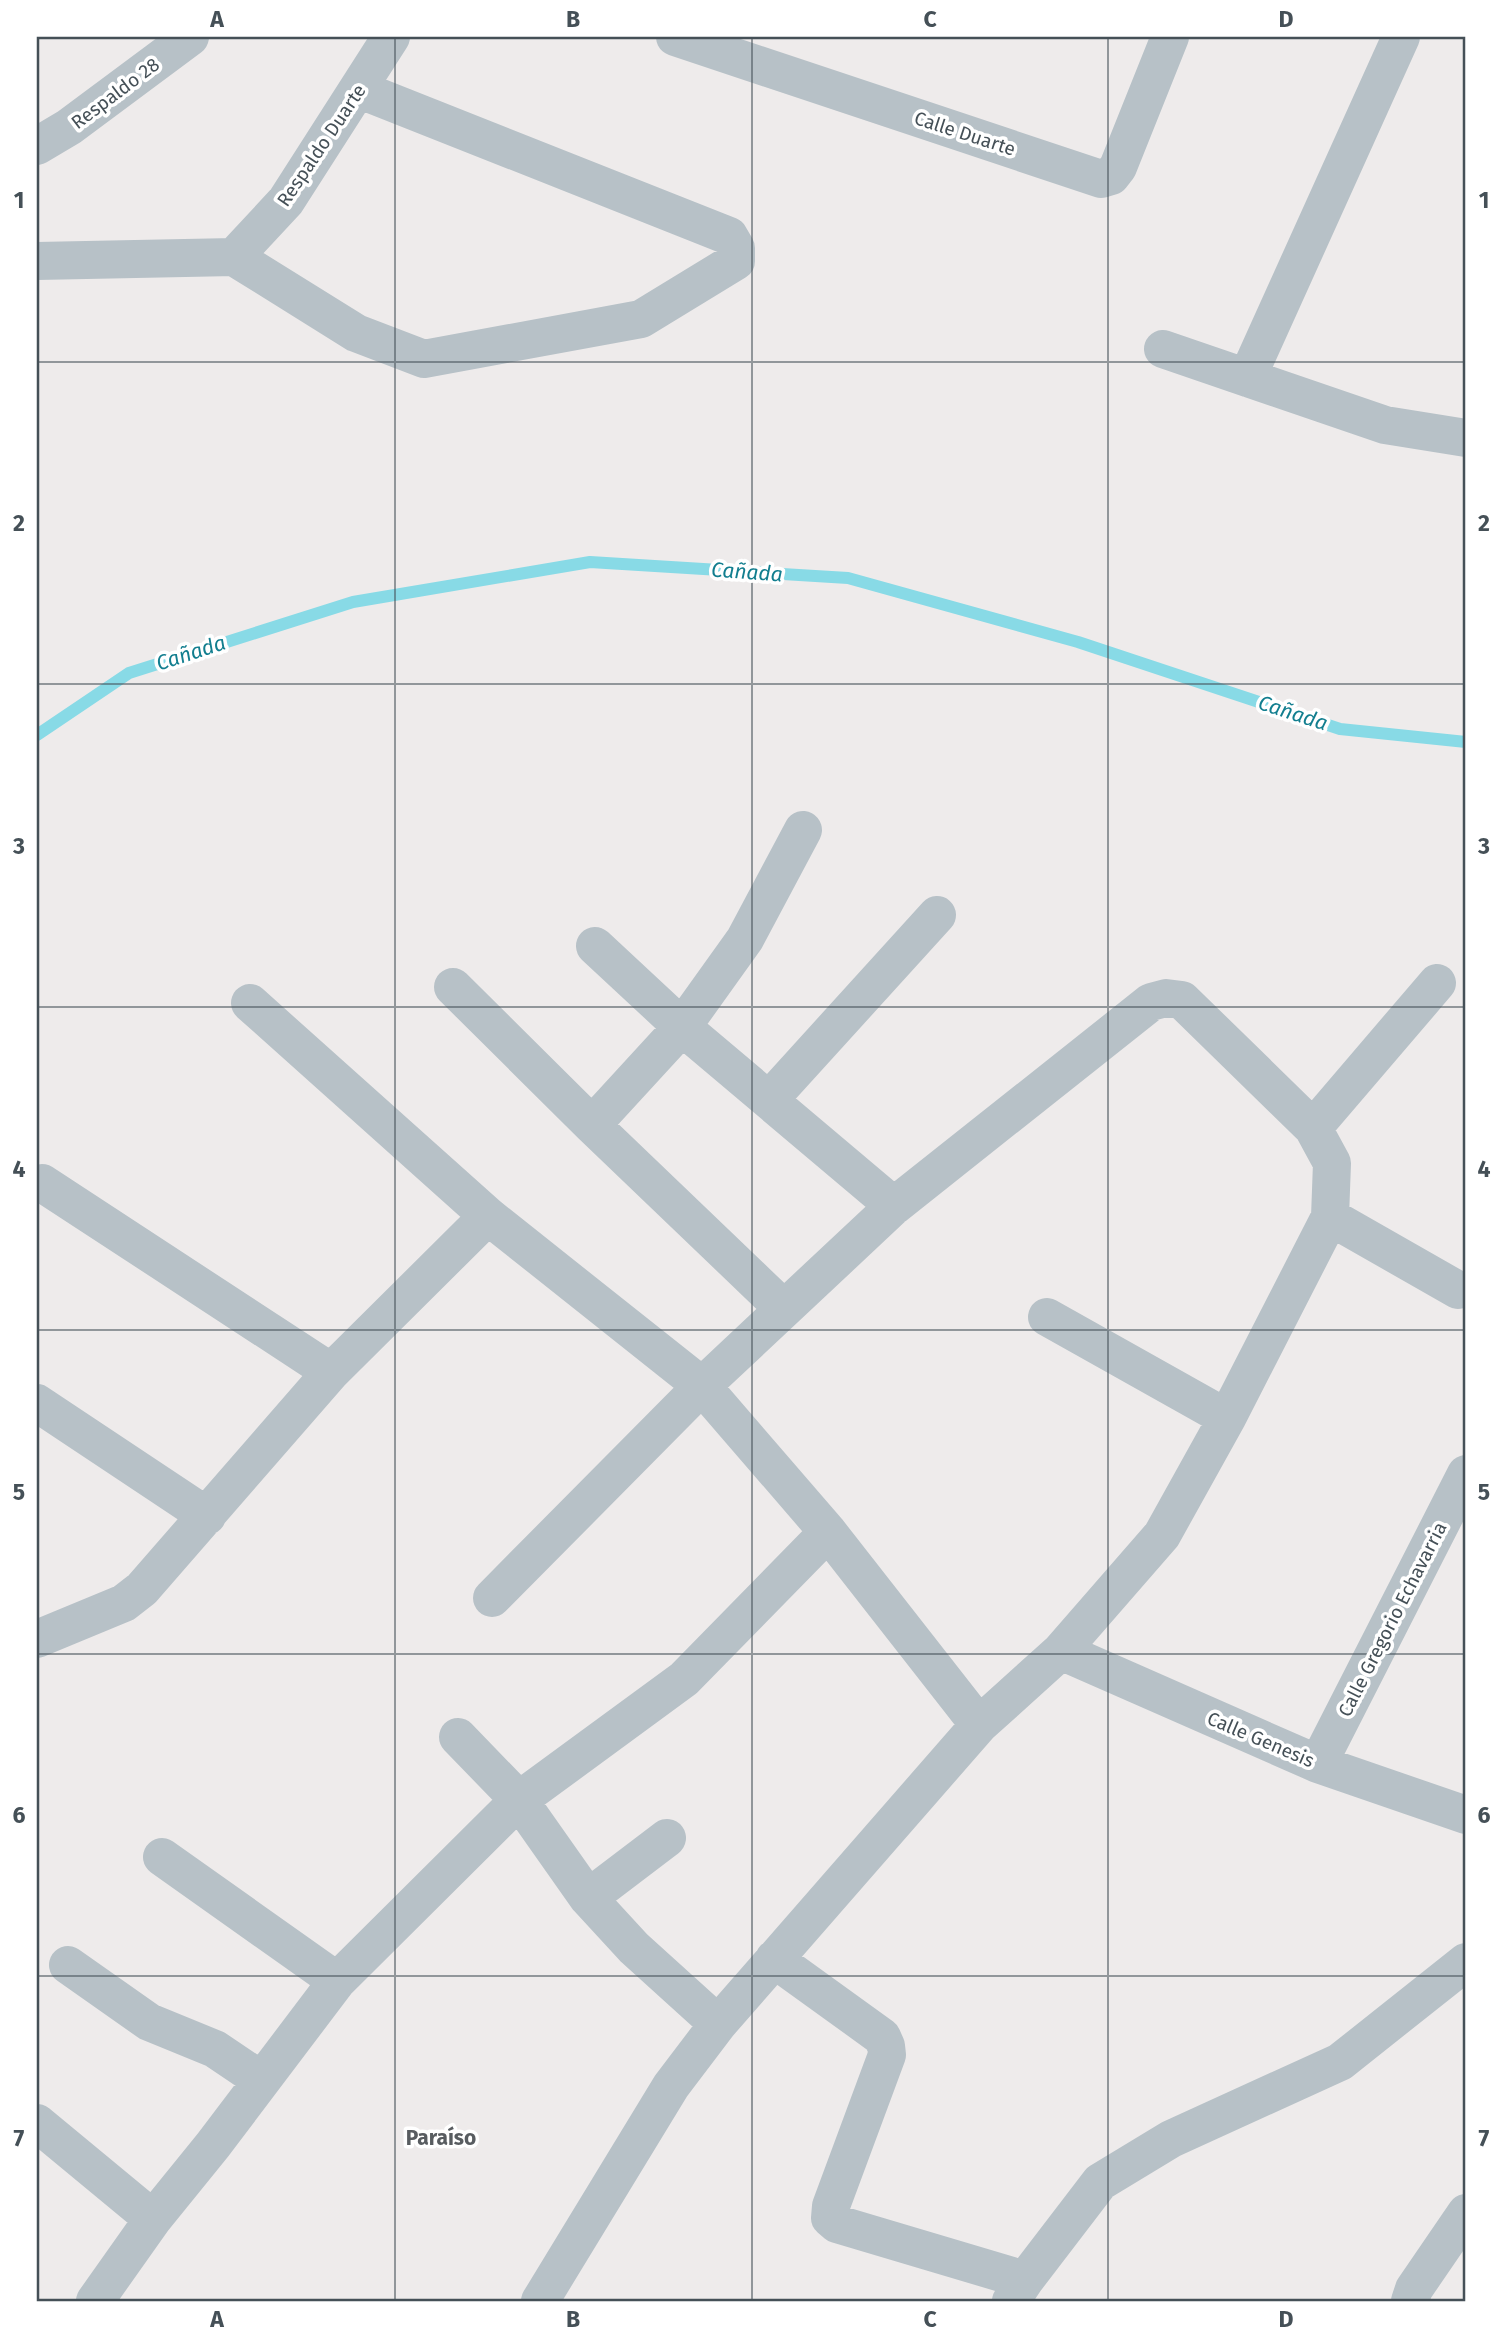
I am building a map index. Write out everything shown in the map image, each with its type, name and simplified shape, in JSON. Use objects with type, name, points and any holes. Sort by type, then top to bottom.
[{"type":"street","name":"Respaldo 28","points":[[37,146],[69,127],[190,37]]},
{"type":"street","name":"Respaldo Duarte","points":[[234,257],[286,201],[391,37]]},
{"type":"street","name":"Calle Duarte","points":[[675,37],[1101,178],[1111,176],[1118,167],[1170,37]]},
{"type":"street","points":[[1247,378],[1401,37]]},
{"type":"street","points":[[37,261],[234,257],[356,333],[424,359],[641,319],[736,261],[736,248],[729,236],[358,89]]},
{"type":"street","points":[[1163,349],[1385,425],[1466,438]]},
{"type":"street","points":[[592,1125],[682,1027],[745,939],[803,830]]},
{"type":"street","points":[[769,1100],[937,915]]},
{"type":"street","points":[[595,946],[682,1027],[894,1206]]},
{"type":"street","points":[[1313,1128],[1437,983]]},
{"type":"street","points":[[453,987],[784,1309]]},
{"type":"street","points":[[492,1598],[702,1386],[894,1206],[1151,1002],[1166,998],[1182,1000],[1313,1128],[1332,1163],[1330,1217],[1227,1418],[1162,1535],[1061,1651],[979,1725],[718,2024],[671,2086],[540,2301]]},
{"type":"street","points":[[250,1003],[488,1216],[702,1386],[828,1532],[979,1725]]},
{"type":"street","points":[[42,1183],[331,1372]]},
{"type":"street","points":[[37,1639],[134,1597],[331,1372],[488,1216]]},
{"type":"street","points":[[1330,1217],[1458,1290]]},
{"type":"street","points":[[1047,1317],[1227,1418]]},
{"type":"street","points":[[37,1403],[207,1516]]},
{"type":"street","name":"Calle Gregorio Echavarria","points":[[1318,1764],[1466,1474]]},
{"type":"street","points":[[95,2301],[153,2219],[337,1982],[519,1800],[684,1679],[828,1532]]},
{"type":"street","name":"Calle Genesis","points":[[1061,1651],[1318,1764],[1466,1815]]},
{"type":"street","points":[[458,1737],[519,1800],[588,1898],[634,1948],[718,2024]]},
{"type":"street","points":[[588,1898],[667,1838]]},
{"type":"street","points":[[162,1857],[337,1982]]},
{"type":"street","points":[[774,1959],[881,2037],[886,2046],[887,2055],[831,2206],[830,2218],[837,2224],[1018,2291],[1100,2182],[1171,2139],[1339,2062],[1466,1962]]},
{"type":"street","points":[[68,1965],[149,2022],[170,2033],[215,2049],[261,2080]]},
{"type":"street","points":[[37,2123],[153,2219]]},
{"type":"street","points":[[1410,2301],[1413,2289],[1466,2213]]},
{"type":"waterway","name":"Cañada","points":[[37,735],[129,673],[353,602],[590,562],[848,578],[1078,642],[1340,729],[1466,742]]},
{"type":"district","name":"Paraíso","points":[[441,2138]]}]
